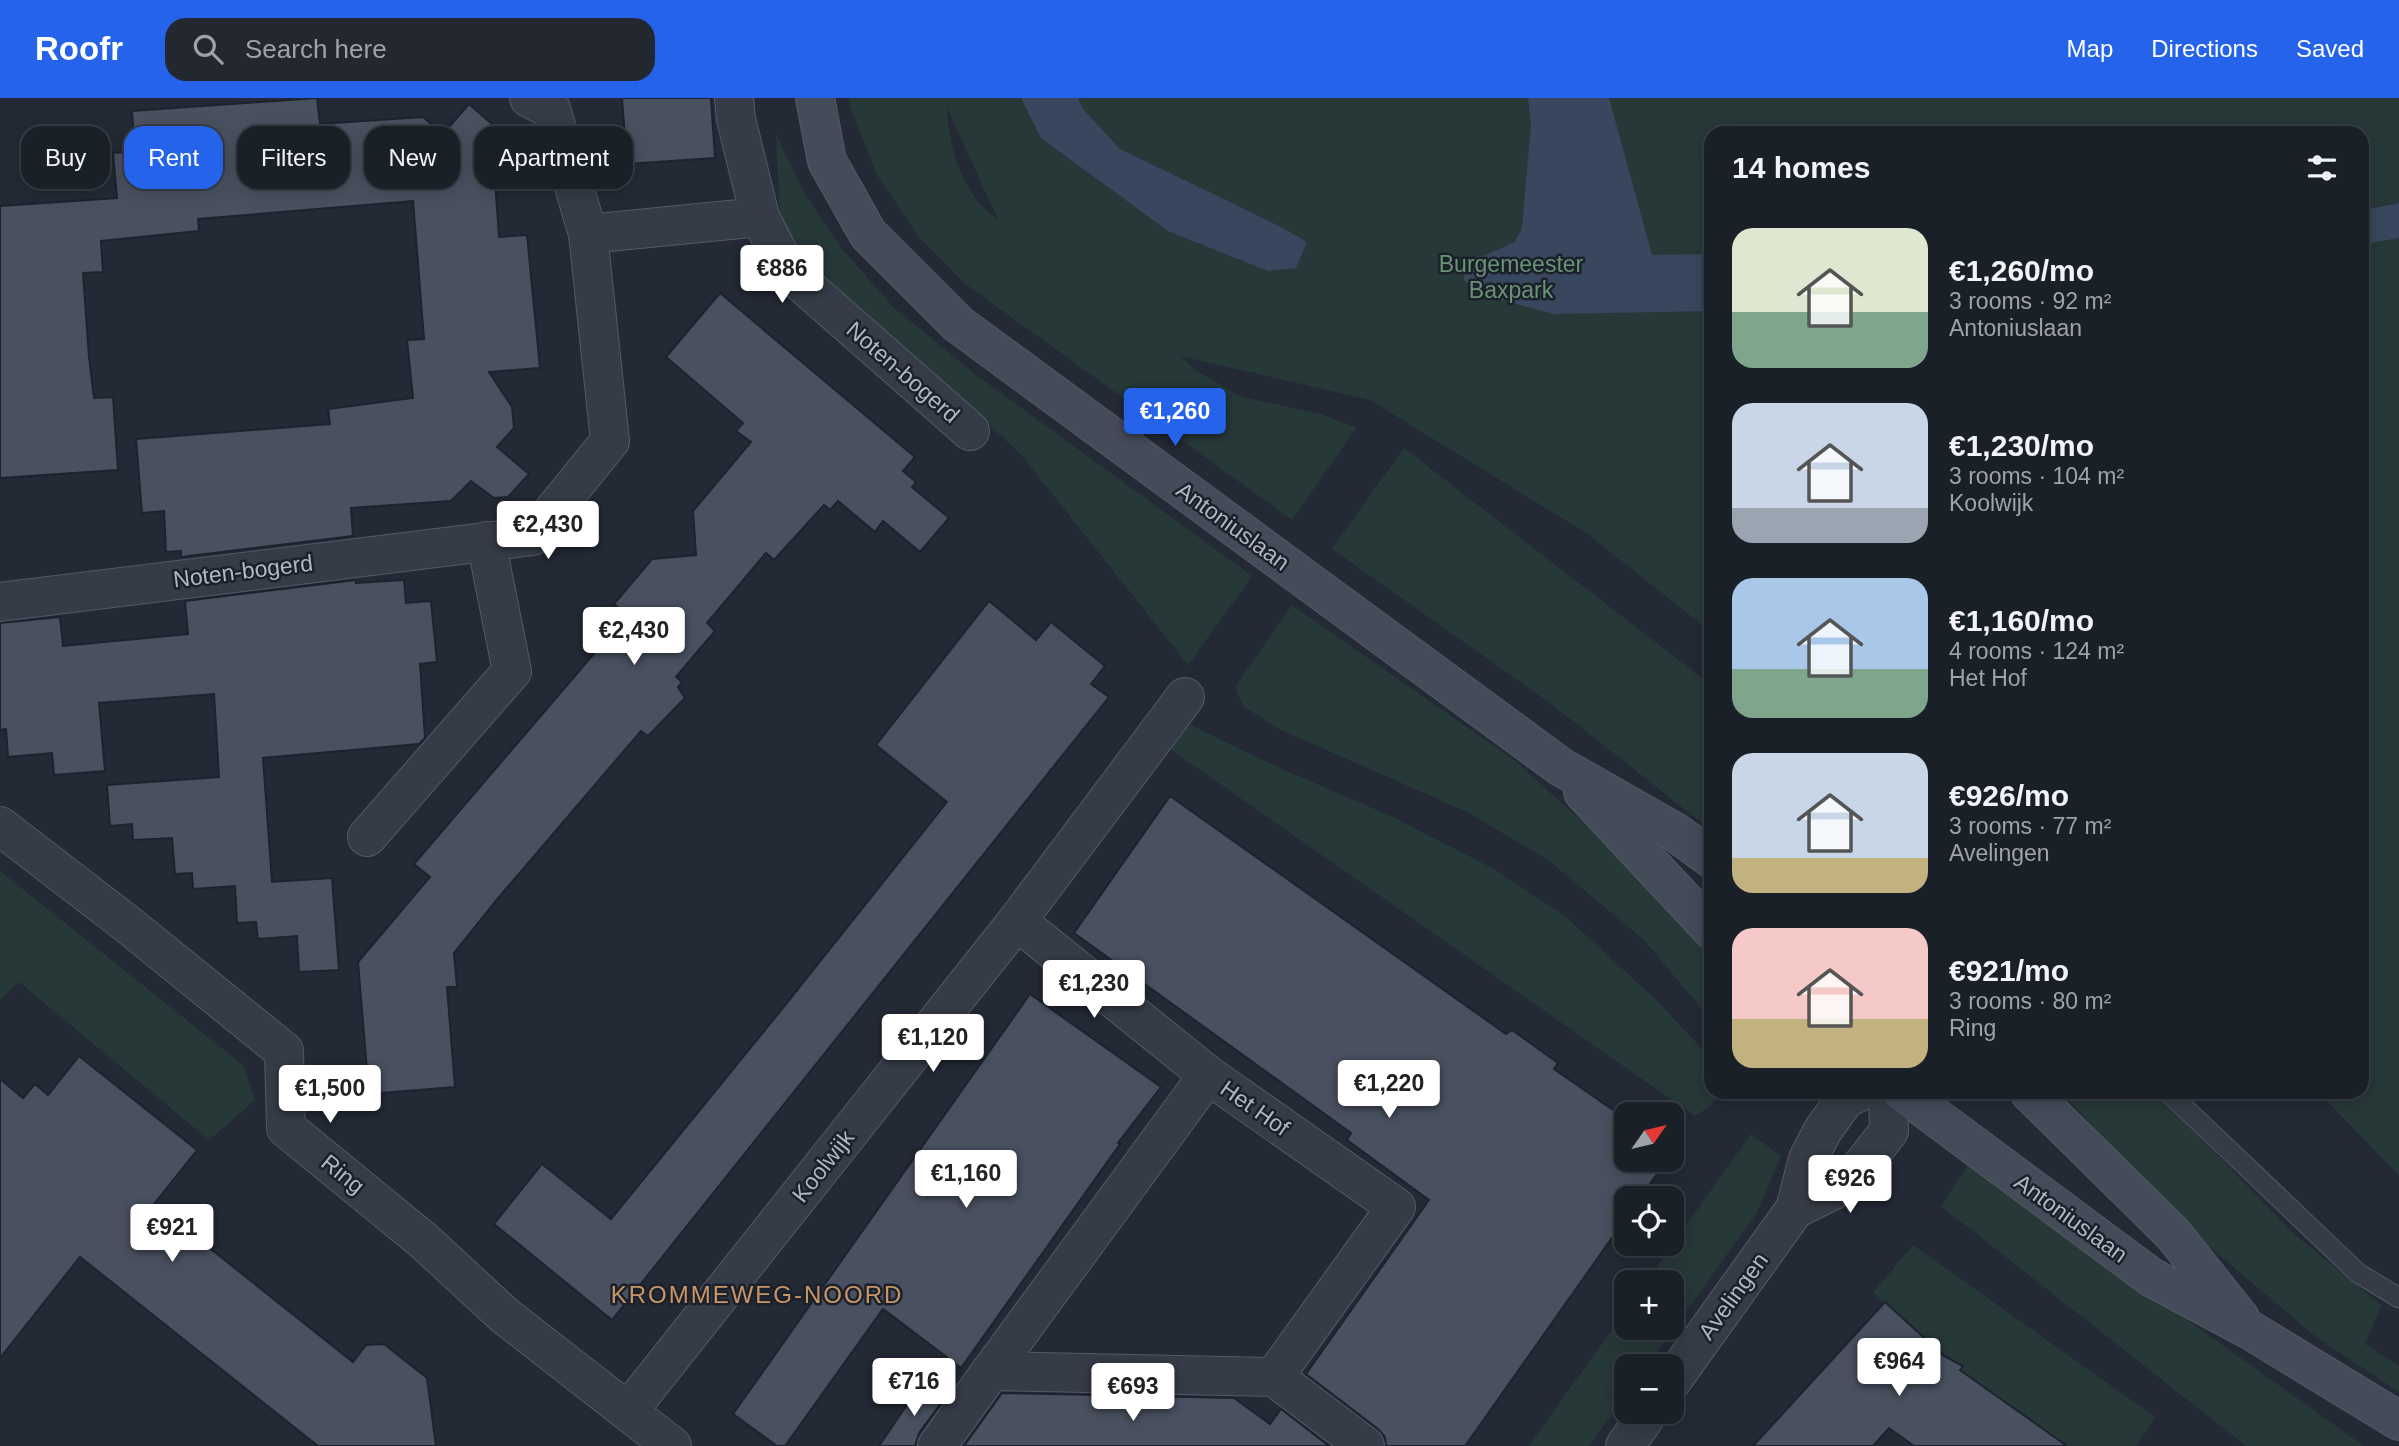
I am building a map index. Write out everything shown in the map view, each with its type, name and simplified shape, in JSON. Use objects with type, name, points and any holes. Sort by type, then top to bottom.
[{"type":"main road","name":"Antoniuslaan","points":[[816,98],[827,161],[868,234],[958,324],[1561,767],[1675,832],[1704,853]]},
{"type":"main road","name":"Antoniuslaan","points":[[1561,767],[1704,922]]},
{"type":"main road","name":"Antoniuslaan","points":[[1911,1099],[2151,1277],[2250,1330],[2399,1421]]},
{"type":"main road","name":"Antoniuslaan","points":[[2036,1099],[2173,1234],[2250,1330]]},
{"type":"street","name":"Noten-bogerd","points":[[0,602],[533,536],[610,441],[588,233],[551,109],[529,98]]},
{"type":"street","name":"Noten-bogerd","points":[[734,98],[736,119],[760,217],[788,271],[970,431]]},
{"type":"street","points":[[588,233],[760,217]]},
{"type":"street","points":[[367,837],[512,671],[486,541]]},
{"type":"street","name":"Koolwijk","points":[[629,1410],[1017,921],[1144,748],[1185,697]]},
{"type":"street","name":"Ring","points":[[0,826],[126,923],[284,1051],[286,1128],[424,1241],[504,1315],[673,1446]]},
{"type":"street","points":[[1017,921],[1208,1075]]},
{"type":"street","name":"Het Hof","points":[[937,1446],[1208,1075],[1396,1207],[1274,1377]]},
{"type":"street","name":"Avelingen","points":[[1684,1364],[1795,1209],[1808,1159],[1823,1130],[1845,1099]]},
{"type":"street","name":"Avelingen","points":[[1795,1209],[1842,1186],[1864,1163],[1889,1131],[1888,1099]]},
{"type":"street","points":[[991,1371],[1274,1377],[1365,1446]]},
{"type":"street","points":[[1625,1446],[1641,1424]]},
{"type":"lane","points":[[2175,1099],[2358,1273],[2399,1298]]},
{"type":"green space","name":"Burgemeester Baxpark","points":[[849,98],[2399,98],[2399,203],[2369,209],[2369,126],[1704,126],[1704,254],[1697,254],[1704,271],[1704,626],[1586,533],[1370,400],[1180,356],[1197,371],[1242,397],[1321,414],[1356,428],[1292,520],[964,283],[919,237],[877,175]],"holes":[[[947,108],[996,218],[974,197],[959,169]]]},
{"type":"green space","points":[[776,134],[806,196],[843,250],[894,308],[975,374],[1252,576],[1188,665],[1023,457],[963,399],[782,258]]},
{"type":"green space","points":[[2399,209],[2399,1175],[2325,1099],[2369,1099],[2369,214]]},
{"type":"green space","points":[[1404,448],[1704,680],[1704,824],[1550,703],[1332,549]]},
{"type":"green space","points":[[1292,605],[1514,760],[1598,836],[1704,948],[1704,1012],[1644,940],[1548,860],[1467,812],[1279,729],[1243,706],[1235,687]]},
{"type":"green space","points":[[1183,721],[1273,765],[1393,817],[1492,868],[1566,917],[1655,999],[1704,1051],[1704,1099],[1717,1099],[1695,1116],[1684,1108],[1684,1102],[1675,1102],[1160,742]]},
{"type":"green space","points":[[0,871],[243,1065],[255,1100],[209,1140],[19,982],[0,1000]]},
{"type":"green space","points":[[2068,1099],[2163,1099],[2293,1233],[2381,1305],[2365,1344],[2399,1366],[2399,1392],[2316,1337],[2198,1237]]},
{"type":"green space","points":[[1751,1134],[1781,1156],[1756,1214],[1684,1314],[1684,1270],[1654,1270],[1664,1256],[1684,1256],[1684,1228]]},
{"type":"green space","points":[[1969,1164],[2364,1446],[2246,1446],[1941,1206]]},
{"type":"green space","points":[[1913,1245],[2155,1417],[2136,1446],[2067,1446],[1956,1367],[1873,1293]]},
{"type":"green space","points":[[1614,1327],[1614,1340],[1665,1340],[1655,1354],[1614,1354],[1614,1412],[1589,1446],[1529,1446]]},
{"type":"water","points":[[1021,98],[1078,98],[1083,109],[1120,149],[1307,242],[1296,268],[1268,271],[1168,231],[1041,138]]},
{"type":"water","points":[[1528,98],[1609,98],[1652,255],[1704,254],[1704,311],[1553,314],[1480,294],[1464,280],[1465,259],[1486,255],[1515,242],[1522,228],[1531,124]]},
{"type":"water","points":[[2399,203],[2399,238],[2369,243],[2369,209]]},
{"type":"building","points":[[317,98],[320,124],[423,117],[434,126],[364,126],[364,189],[460,189],[460,126],[450,126],[469,104],[494,126],[474,126],[474,189],[496,189],[499,237],[527,235],[540,368],[489,372],[512,407],[514,428],[497,447],[529,474],[508,497],[494,498],[471,481],[451,501],[351,508],[353,536],[181,557],[181,551],[166,552],[164,511],[142,513],[136,439],[330,424],[328,409],[413,398],[407,340],[424,339],[413,201],[198,219],[199,231],[101,241],[103,272],[83,273],[89,357],[94,398],[113,397],[118,470],[0,478],[0,206],[117,198],[113,153],[124,152],[124,189],[223,189],[223,126],[133,126],[132,111]]},
{"type":"building","points":[[622,98],[711,98],[715,158],[633,164],[633,126],[624,126]]},
{"type":"building","points":[[720,293],[915,457],[903,471],[916,482],[912,487],[949,518],[920,552],[883,521],[875,532],[838,501],[830,510],[824,505],[774,560],[766,553],[707,623],[715,631],[676,677],[682,682],[678,687],[685,698],[648,736],[641,731],[454,953],[457,987],[447,987],[455,1087],[369,1094],[358,962],[430,877],[414,864],[627,615],[614,604],[652,559],[696,555],[693,511],[751,442],[736,431],[743,423],[666,357]]},
{"type":"building","points":[[356,580],[356,583],[404,580],[406,603],[431,601],[437,662],[420,664],[425,738],[419,744],[263,758],[272,882],[332,878],[339,970],[299,972],[297,936],[258,939],[256,922],[237,923],[235,886],[193,889],[192,873],[175,874],[172,838],[133,840],[132,824],[110,826],[107,785],[219,777],[214,694],[99,703],[105,771],[54,775],[52,753],[8,757],[6,729],[0,730],[0,623],[60,617],[63,646],[188,634],[185,601]]},
{"type":"building","points":[[989,601],[1036,640],[1051,622],[1105,666],[1091,684],[1109,697],[612,1320],[494,1224],[542,1164],[611,1219],[947,802],[876,745]]},
{"type":"building","points":[[1170,796],[1506,1034],[1512,1030],[1558,1063],[1554,1069],[1614,1111],[1614,1172],[1658,1172],[1648,1186],[1614,1186],[1614,1235],[1465,1446],[1386,1446],[1385,1437],[1378,1429],[1306,1374],[1429,1200],[1347,1140],[1351,1133],[1074,933]]},
{"type":"building","points":[[1030,994],[1161,1087],[1118,1143],[1120,1144],[961,1368],[883,1309],[785,1446],[777,1446],[733,1414]]},
{"type":"building","points":[[79,1056],[197,1150],[154,1204],[353,1362],[366,1345],[384,1344],[427,1378],[436,1446],[318,1446],[80,1257],[0,1358],[0,1079],[23,1098],[35,1084],[48,1095]]},
{"type":"building","points":[[1885,1302],[1944,1356],[1963,1366],[1960,1370],[2067,1446],[1914,1446],[1889,1428],[1873,1446],[1753,1446]]},
{"type":"building","points":[[917,1390],[950,1391],[919,1433],[915,1446],[879,1446]]},
{"type":"building","points":[[1002,1393],[1234,1398],[1270,1424],[1281,1409],[1329,1446],[964,1446]]},
{"type":"district","name":"KROMMEWEG-NOORD","points":[[757,1295]]}]
